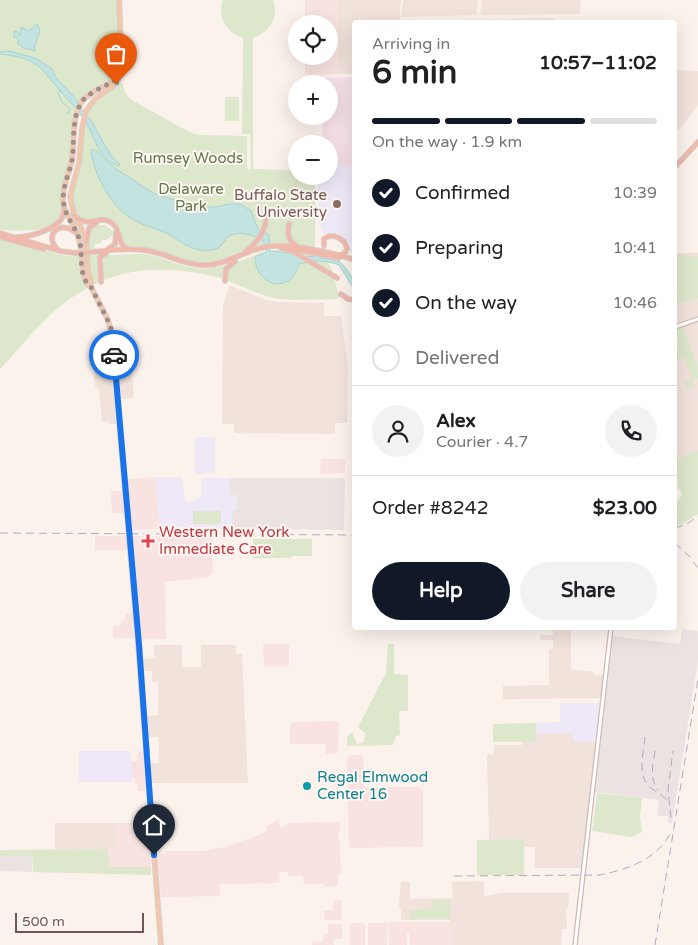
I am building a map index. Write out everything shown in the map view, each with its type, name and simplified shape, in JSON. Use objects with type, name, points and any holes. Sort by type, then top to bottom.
[{"type":"highway","points":[[677,167],[698,144]]},
{"type":"highway","points":[[0,235],[32,236],[61,219],[64,206]]},
{"type":"highway","points":[[74,214],[84,222],[102,219],[112,222],[118,230],[122,244],[126,248],[133,250]]},
{"type":"highway","points":[[242,255],[259,239],[266,219]]},
{"type":"highway","points":[[86,242],[89,228],[94,223],[105,222],[112,225],[116,234],[116,241],[112,247],[101,255],[101,282]]},
{"type":"highway","points":[[289,224],[288,232],[290,240],[294,245],[337,255],[352,261]]},
{"type":"highway","points":[[60,251],[54,246],[52,240],[56,230],[60,227],[68,227],[77,234]]},
{"type":"highway","points":[[0,235],[63,254],[133,250],[152,251],[186,263],[201,265],[223,263],[264,248],[304,248]]},
{"type":"highway","points":[[8,235],[75,254]]},
{"type":"highway","points":[[324,246],[324,239],[332,235],[346,243],[347,250],[343,254],[337,255]]},
{"type":"highway","points":[[272,247],[352,261]]},
{"type":"highway","points":[[103,252],[147,253],[185,265],[200,267],[219,266],[264,248]]},
{"type":"highway","points":[[281,248],[302,256],[337,278]]},
{"type":"highway","points":[[93,253],[98,256],[100,262]]},
{"type":"highway","points":[[225,281],[226,268],[235,261]]},
{"type":"highway","points":[[341,294],[352,300]]},
{"type":"highway","points":[[342,302],[352,301]]},
{"type":"main road","points":[[91,287],[86,242],[74,214],[71,190],[79,163],[83,122],[86,111],[95,99],[114,86],[122,67],[119,0]]},
{"type":"main road","points":[[118,78],[109,85],[89,94],[80,103],[74,128],[72,159],[64,189],[64,206],[80,243],[87,284],[91,287],[109,323],[112,338],[139,644],[161,945]]},
{"type":"main road","points":[[677,326],[698,319]]},
{"type":"main road","points":[[575,945],[611,630]]},
{"type":"shaded area","points":[[305,0],[338,0],[338,15],[305,15]]},
{"type":"shaded area","points":[[338,0],[401,0],[399,20],[352,20],[352,74],[338,74]]},
{"type":"shaded area","points":[[403,0],[478,0],[476,15],[401,17]]},
{"type":"shaded area","points":[[482,0],[581,0],[580,14],[480,15]]},
{"type":"shaded area","points":[[554,18],[554,20],[470,20]]},
{"type":"shaded area","points":[[305,65],[338,65],[338,74],[305,75]]},
{"type":"shaded area","points":[[677,70],[698,71],[698,105],[679,130],[677,130]]},
{"type":"shaded area","points":[[352,77],[352,169],[338,163],[338,135],[322,135],[323,125],[338,125],[338,78]]},
{"type":"shaded area","name":"Buffalo State University","points":[[338,163],[341,163],[352,169],[352,253],[350,252],[350,243],[338,234],[324,234],[319,224],[318,185],[338,185]]},
{"type":"shaded area","points":[[677,253],[698,253],[698,489],[677,489]]},
{"type":"shaded area","points":[[229,285],[263,299],[276,302],[324,303],[324,316],[341,316],[348,366],[347,423],[335,423],[335,434],[234,433],[234,424],[222,424],[223,306]]},
{"type":"shaded area","points":[[129,336],[134,398],[121,399],[115,337]]},
{"type":"shaded area","points":[[104,349],[110,349],[116,424],[109,424],[108,421],[102,422],[99,390],[95,386],[93,369],[97,366],[96,357]]},
{"type":"shaded area","points":[[195,437],[215,437],[215,473],[195,474]]},
{"type":"shaded area","points":[[321,459],[345,459],[345,473],[320,474]]},
{"type":"shaded area","points":[[155,477],[160,529],[132,530],[128,479]]},
{"type":"shaded area","points":[[155,477],[182,477],[185,501],[191,502],[201,496],[202,478],[230,478],[230,495],[237,495],[237,510],[232,511],[232,528],[160,529]]},
{"type":"shaded area","points":[[230,478],[343,478],[345,480],[344,530],[232,528],[232,510],[237,495],[230,495]]},
{"type":"shaded area","points":[[111,491],[122,491],[124,513],[112,513]]},
{"type":"shaded area","points":[[95,536],[126,536],[127,550],[95,550]]},
{"type":"shaded area","points":[[133,536],[212,537],[213,572],[208,577],[165,582],[166,639],[142,639]]},
{"type":"shaded area","points":[[125,613],[133,613],[134,638],[113,638],[113,626],[121,625],[121,622],[125,621]]},
{"type":"shaded area","points":[[682,629],[698,631],[698,660],[672,823],[668,823],[668,816],[657,816],[659,800],[595,792],[613,636],[680,644]]},
{"type":"shaded area","points":[[553,630],[571,630],[571,669],[593,672],[594,675],[603,675],[601,698],[503,699],[503,686],[549,685],[549,649],[553,649],[553,640],[540,640],[540,635],[553,635]]},
{"type":"shaded area","points":[[263,644],[289,644],[289,666],[264,666]]},
{"type":"shaded area","points":[[154,645],[182,645],[182,667],[201,667],[201,645],[236,645],[236,654],[242,654],[248,783],[151,783],[150,763],[159,763],[159,749],[158,737],[149,737],[147,716],[158,715],[158,682],[152,682],[152,671],[144,671],[143,659],[158,658],[154,657]]},
{"type":"shaded area","points":[[560,703],[600,703],[596,742],[573,742],[572,733],[536,734],[536,723],[560,722]]},
{"type":"shaded area","points":[[337,721],[339,723],[338,753],[326,754],[325,744],[290,744],[290,724],[295,722]]},
{"type":"shaded area","points":[[573,733],[573,742],[596,742],[582,868],[535,868],[535,847],[524,847],[524,839],[489,840],[487,755],[494,754],[494,745],[522,745],[522,742],[536,742],[536,734]]},
{"type":"shaded area","points":[[79,751],[131,751],[132,782],[79,782]]},
{"type":"shaded area","points":[[138,751],[143,752],[146,791],[138,791],[138,783],[135,783],[135,778],[131,778],[131,761],[137,761]]},
{"type":"shaded area","points":[[363,755],[364,787],[419,787],[423,790],[423,847],[349,848],[347,757]]},
{"type":"shaded area","points":[[279,819],[280,828],[288,823],[341,822],[338,839],[340,843],[341,874],[338,875],[338,886],[326,887],[324,884],[304,884],[303,876],[289,876],[288,872],[280,872],[279,883],[220,884],[220,896],[161,897],[157,854],[166,854],[166,851],[204,851],[228,846],[257,836],[267,830],[266,827]]},
{"type":"shaded area","points":[[55,823],[148,823],[148,825],[117,825],[117,849],[55,849]]},
{"type":"shaded area","points":[[117,825],[148,825],[151,867],[108,867],[108,849],[117,849]]},
{"type":"shaded area","points":[[0,856],[33,856],[32,872],[0,871]]},
{"type":"shaded area","points":[[484,881],[484,896],[502,893],[569,893],[568,909],[566,909],[567,929],[562,929],[561,945],[451,945],[450,920],[401,920],[399,905],[401,882],[410,882],[410,899],[453,898],[452,882]]},
{"type":"shaded area","points":[[341,900],[342,920],[325,920],[324,911],[333,910],[333,901]]},
{"type":"shaded area","points":[[388,922],[450,922],[451,945],[410,945],[409,933],[407,933],[407,945],[389,945]]},
{"type":"shaded area","points":[[350,923],[365,923],[365,945],[350,945]]},
{"type":"shaded area","points":[[368,923],[387,923],[387,945],[368,945]]},
{"type":"shaded area","points":[[328,924],[342,924],[343,939],[334,939],[334,945],[312,945],[313,942],[322,942],[325,934],[328,934]]},
{"type":"green space","points":[[0,0],[116,0],[120,61],[117,71],[107,82],[89,91],[79,103],[73,124],[70,159],[62,189],[61,216],[51,226],[34,230],[0,230]]},
{"type":"green space","name":"Delaware Park","points":[[223,0],[273,0],[275,13],[272,23],[264,32],[253,38],[253,169],[288,170],[288,185],[315,185],[315,248],[290,244],[266,245],[247,249],[221,262],[203,264],[126,247],[111,221],[86,222],[77,217],[74,210],[74,181],[83,127],[88,111],[99,98],[119,82],[123,84],[125,92],[130,99],[191,133],[200,135],[247,136],[247,169],[251,170],[250,134],[242,134],[243,38],[232,32],[224,24],[221,7]]},
{"type":"green space","points":[[225,97],[239,97],[239,121],[225,121]]},
{"type":"green space","points":[[96,225],[105,225],[114,232],[113,235],[106,240],[102,240],[101,243],[95,244],[94,249],[89,250],[88,237],[90,229]]},
{"type":"green space","name":"Delaware Park","points":[[0,238],[66,256],[145,254],[184,266],[201,269],[231,265],[260,253],[276,250],[326,257],[332,270],[339,297],[337,299],[311,300],[277,299],[219,278],[188,271],[142,271],[121,274],[81,291],[62,305],[38,327],[0,369]]},
{"type":"green space","points":[[677,254],[698,257],[698,298],[677,304]]},
{"type":"green space","points":[[683,327],[698,367],[698,378],[693,380],[695,386],[687,389],[684,382],[692,379],[684,357],[677,360],[677,349],[680,348],[677,329]]},
{"type":"green space","points":[[698,450],[698,514],[677,525],[677,502],[682,495],[677,478],[677,460]]},
{"type":"green space","points":[[193,511],[221,511],[221,524],[193,524]]},
{"type":"green space","points":[[253,539],[312,539],[312,556],[253,558]]},
{"type":"green space","points":[[388,644],[394,644],[394,674],[408,675],[408,711],[399,711],[400,735],[396,736],[393,745],[347,746],[347,737],[352,732],[357,744],[363,743],[366,734],[358,727],[386,673]]},
{"type":"green space","points":[[536,723],[536,742],[493,742],[493,724]]},
{"type":"green space","points":[[597,793],[642,798],[640,817],[642,832],[632,837],[592,831]]},
{"type":"green space","points":[[524,839],[524,875],[477,875],[477,840]]},
{"type":"green space","points":[[108,849],[109,867],[151,867],[151,875],[33,872],[33,856],[0,856],[0,850]]},
{"type":"green space","points":[[432,900],[450,900],[450,919],[410,919],[410,910],[432,909]]},
{"type":"water","points":[[36,24],[40,31],[35,51],[24,48],[17,43],[19,39],[14,37],[14,32],[17,31],[20,36],[21,27],[29,31]]},
{"type":"water","points":[[9,51],[35,58],[51,68],[57,79],[76,99],[84,113],[91,120],[112,157],[120,164],[119,166],[107,159],[81,115],[41,69],[36,64],[22,58],[0,54],[0,52]]},
{"type":"water","points":[[92,149],[97,151],[118,170],[153,193],[196,207],[241,204],[251,211],[258,229],[269,235],[270,251],[290,253],[300,258],[315,256],[340,262],[352,279],[352,286],[339,265],[324,261],[299,264],[295,274],[289,280],[282,283],[274,283],[267,280],[261,275],[255,257],[266,252],[264,242],[253,236],[233,234],[218,248],[200,250],[138,222],[121,210],[106,192],[96,171]]},
{"type":"waterway","points":[[60,90],[58,93],[62,102],[70,109],[67,113]]},
{"type":"railway","points":[[677,527],[687,524],[698,516]]},
{"type":"railway","points":[[0,533],[352,535]]},
{"type":"railway","points":[[677,545],[698,568]]},
{"type":"railway","points":[[655,945],[698,679]]},
{"type":"railway","points":[[645,737],[642,771],[646,783],[669,804]]},
{"type":"railway","points":[[655,751],[653,781],[658,790]]},
{"type":"railway","points":[[671,818],[668,790],[673,751]]},
{"type":"railway","points":[[454,876],[600,875],[621,870],[641,862],[658,850],[671,832]]},
{"type":"way so far","points":[[114,355],[112,331],[91,287],[87,284],[82,268],[80,243],[65,211],[63,195],[72,159],[75,118],[80,103],[89,94],[109,85],[118,78],[116,84]]},
{"type":"place","name":"Buffalo State University","points":[[337,204]]},
{"type":"place","name":"Western New York Immediate Care","points":[[148,541]]},
{"type":"place","name":"Regal Elmwood Center 16","points":[[307,786]]},
{"type":"route","points":[[114,355],[139,644],[154,855]]},
{"type":"park label","name":"Rumsey Woods","points":[[188,158]]}]
